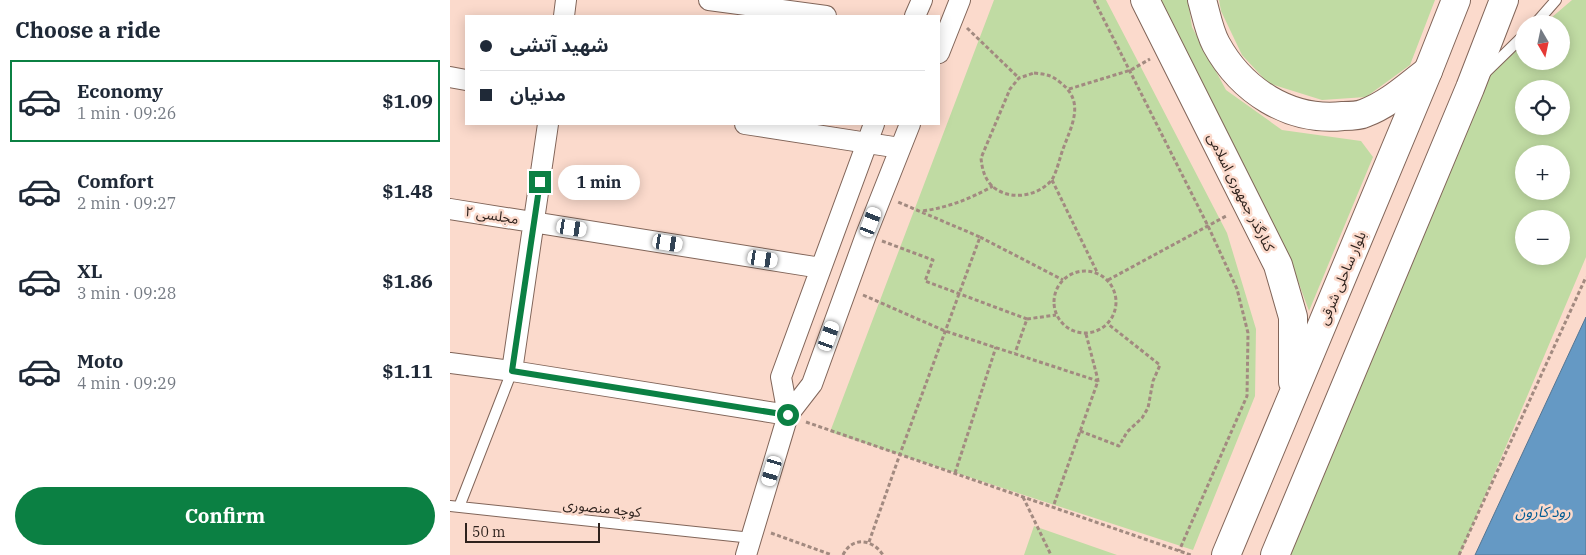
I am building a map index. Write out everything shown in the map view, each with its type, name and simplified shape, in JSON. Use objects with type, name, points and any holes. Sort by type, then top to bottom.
[{"type":"main road","name":"کنارگذر جمهوری اسلامی","points":[[1144,0],[1278,265],[1293,317],[1293,395]]},
{"type":"main road","points":[[1202,0],[1215,43],[1239,76],[1271,102],[1299,114],[1333,117],[1364,114],[1386,103],[1428,71]]},
{"type":"main road","name":"بلوار ساحلی شرقی","points":[[1226,555],[1456,0]]},
{"type":"main road","points":[[1275,555],[1470,88],[1504,0]]},
{"type":"street","points":[[564,15],[566,0]]},
{"type":"street","points":[[709,0],[819,15]]},
{"type":"street","points":[[915,15],[922,0]]},
{"type":"street","points":[[940,50],[957,8]]},
{"type":"street","points":[[450,77],[465,80]]},
{"type":"street","points":[[512,371],[548,125]]},
{"type":"street","points":[[751,125],[900,148]]},
{"type":"street","points":[[788,415],[780,378],[874,125]]},
{"type":"street","points":[[751,540],[788,415],[812,384],[846,288],[910,125]]},
{"type":"street","name":"مجلسی ۲","points":[[450,208],[821,268]]},
{"type":"street","points":[[450,363],[512,371],[788,415]]},
{"type":"lane","points":[[1543,15],[1556,0]]},
{"type":"lane","points":[[1470,88],[1515,44]]},
{"type":"lane","points":[[455,506],[512,371]]},
{"type":"lane","name":"کوچه منصوری","points":[[455,506],[751,540]]},
{"type":"path","points":[[1094,0],[1131,70],[1208,226],[1237,289],[1248,333],[1247,396],[1179,551]]},
{"type":"path","points":[[957,8],[1018,78]]},
{"type":"path","points":[[1069,89],[1131,70],[1169,49]]},
{"type":"path","points":[[1034,73],[1048,74],[1069,89],[1075,101],[1074,119],[1052,180],[1036,192],[1021,196],[1007,194],[993,186],[982,170],[981,158],[1010,89],[1018,78],[1034,73]]},
{"type":"path","points":[[1052,180],[1097,273]]},
{"type":"path","points":[[921,211],[966,200],[993,186]]},
{"type":"path","points":[[882,195],[980,237],[1063,280]]},
{"type":"path","points":[[1108,280],[1247,204]]},
{"type":"path","points":[[866,235],[933,260],[925,281],[1028,319],[1056,315]]},
{"type":"path","points":[[869,542],[980,237]]},
{"type":"path","points":[[1085,271],[1097,273],[1108,280],[1115,290],[1117,302],[1115,314],[1108,324],[1098,331],[1086,334],[1074,332],[1063,325],[1056,315],[1054,303],[1056,291],[1063,280],[1073,274],[1085,271]]},
{"type":"path","points":[[1459,555],[1586,277]]},
{"type":"path","points":[[846,288],[945,331],[1098,381]]},
{"type":"path","points":[[1015,353],[1028,319]]},
{"type":"path","points":[[1080,431],[1119,446],[1127,432],[1142,418],[1148,408],[1153,381],[1160,365],[1108,324]]},
{"type":"path","points":[[1053,507],[1098,381],[1086,334]]},
{"type":"path","points":[[955,473],[996,347]]},
{"type":"path","points":[[788,415],[1190,555]]},
{"type":"path","points":[[1023,497],[1051,555]]},
{"type":"path","points":[[751,540],[832,555]]},
{"type":"path","points":[[843,555],[845,550],[852,544],[860,542],[869,542],[877,547],[882,555]]},
{"type":"green space","points":[[994,0],[1106,0],[1227,233],[1256,329],[1255,396],[1193,550],[830,432]]},
{"type":"green space","points":[[1156,0],[1188,0],[1192,27],[1226,90],[1282,130],[1361,141],[1373,157],[1309,311],[1298,281]]},
{"type":"green space","points":[[1219,0],[1435,0],[1410,65],[1366,97],[1322,100],[1268,83],[1242,55],[1221,11]]},
{"type":"green space","points":[[1572,0],[1586,0],[1586,257],[1460,555],[1275,555],[1470,88],[1515,49],[1515,70],[1570,70],[1570,15],[1554,15]]},
{"type":"green space","points":[[1034,526],[1117,555],[1024,555]]},
{"type":"water","name":"رود کارون","points":[[1586,317],[1586,555],[1475,555]]},
{"type":"route","points":[[540,182],[512,371],[788,415]]}]
